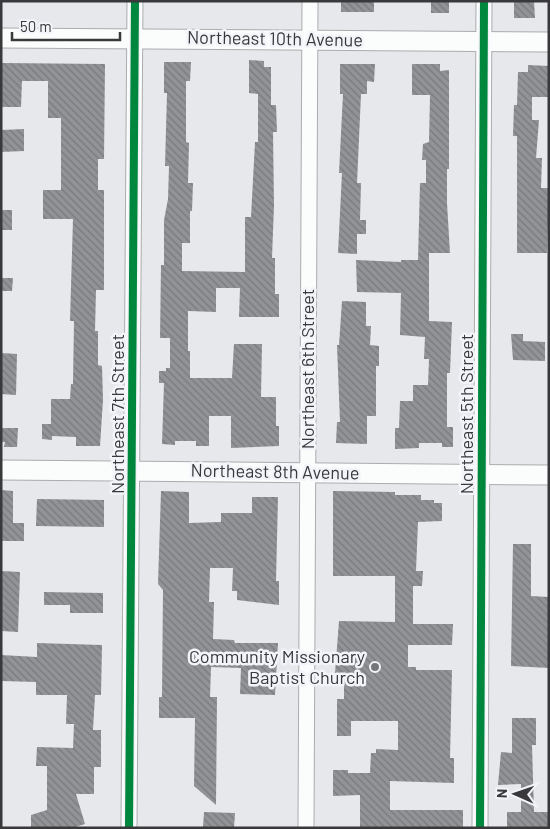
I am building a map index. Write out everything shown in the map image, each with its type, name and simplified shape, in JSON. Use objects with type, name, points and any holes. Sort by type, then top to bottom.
[{"type":"street","name":"Northeast 7th Street","points":[[129,828],[133,471],[134,1]]},
{"type":"street","name":"Northeast 6th Street","points":[[306,828],[310,1]]},
{"type":"street","name":"Northeast 5th Street","points":[[480,828],[484,1]]},
{"type":"street","name":"Northeast 10th Avenue","points":[[1,38],[549,42]]},
{"type":"street","name":"Northeast 8th Avenue","points":[[1,470],[549,475]]},
{"type":"building","points":[[341,1],[374,1],[374,12],[341,12]]},
{"type":"building","points":[[431,1],[449,1],[449,13],[431,13]]},
{"type":"building","points":[[514,1],[534,1],[535,18],[514,18]]},
{"type":"building","points":[[249,60],[264,61],[264,67],[271,67],[271,105],[276,105],[277,132],[273,132],[274,206],[272,258],[275,258],[275,294],[279,294],[279,317],[239,317],[240,288],[216,288],[216,312],[188,311],[190,378],[232,378],[234,344],[262,344],[261,397],[276,397],[276,426],[279,426],[279,446],[231,448],[231,416],[209,416],[209,446],[196,446],[196,441],[175,441],[175,445],[162,444],[164,383],[159,383],[159,371],[166,371],[166,368],[170,368],[170,338],[160,338],[161,265],[164,265],[164,220],[168,199],[169,166],[165,166],[167,93],[164,93],[164,62],[191,62],[190,81],[186,81],[186,142],[189,143],[188,183],[193,183],[192,211],[190,211],[190,243],[182,243],[182,271],[245,272],[245,217],[251,217],[255,142],[258,142],[258,94],[249,93]]},
{"type":"building","points":[[1,63],[105,64],[104,159],[98,159],[98,190],[104,190],[104,290],[96,290],[95,331],[98,331],[98,365],[102,366],[103,400],[100,446],[76,446],[76,437],[52,436],[52,440],[42,439],[42,424],[51,424],[51,399],[70,399],[71,384],[73,384],[74,321],[70,321],[73,219],[43,219],[43,190],[61,190],[61,118],[48,118],[48,81],[22,81],[21,107],[1,107]]},
{"type":"building","points":[[340,64],[375,64],[374,82],[367,81],[367,94],[361,94],[357,183],[361,183],[360,220],[366,220],[366,234],[357,234],[357,254],[338,253],[342,173],[339,173],[343,94],[340,94]]},
{"type":"building","points":[[412,64],[440,64],[440,71],[449,70],[447,203],[450,253],[429,253],[429,321],[452,322],[450,373],[447,373],[447,427],[453,427],[453,447],[442,447],[442,443],[419,443],[419,448],[395,449],[395,428],[399,428],[400,401],[413,401],[413,385],[428,385],[429,359],[424,359],[425,337],[400,335],[401,293],[357,292],[356,260],[401,262],[401,260],[418,260],[420,183],[426,183],[426,160],[422,160],[423,144],[429,142],[430,95],[412,95]]},
{"type":"building","points":[[528,65],[549,66],[549,97],[532,97],[532,120],[539,120],[536,158],[542,158],[541,188],[549,188],[547,253],[517,253],[517,136],[513,136],[514,105],[517,105],[518,72],[528,72]]},
{"type":"building","points":[[24,129],[24,151],[1,152],[1,130]]},
{"type":"building","points":[[1,210],[12,210],[12,230],[1,230]]},
{"type":"building","points":[[1,278],[13,278],[12,291],[1,291]]},
{"type":"building","points":[[342,301],[366,302],[366,326],[371,326],[370,345],[379,346],[379,366],[376,366],[376,416],[367,416],[367,444],[336,443],[337,422],[340,422],[337,345],[339,345]]},
{"type":"building","points":[[511,334],[523,334],[523,341],[545,342],[545,361],[513,360]]},
{"type":"building","points":[[1,353],[17,354],[16,395],[1,394]]},
{"type":"building","points":[[1,428],[18,428],[17,447],[4,447],[5,442],[1,442]]},
{"type":"building","points":[[1,490],[13,491],[13,523],[24,523],[24,541],[1,541]]},
{"type":"building","points":[[161,491],[189,492],[189,523],[221,522],[221,513],[252,513],[252,497],[278,497],[276,581],[279,581],[279,605],[237,600],[237,591],[232,591],[233,568],[210,568],[209,602],[214,602],[213,639],[234,640],[235,643],[278,643],[275,695],[240,694],[241,668],[211,667],[210,697],[217,697],[216,805],[194,786],[195,718],[159,718],[159,697],[162,697],[163,590],[158,584]]},
{"type":"building","points":[[333,491],[395,492],[395,495],[421,495],[421,500],[434,500],[434,503],[442,503],[442,521],[418,522],[416,571],[423,571],[422,586],[413,586],[413,624],[453,624],[452,645],[408,645],[408,667],[416,667],[416,670],[452,670],[450,758],[454,758],[454,783],[390,781],[390,810],[463,810],[463,828],[360,828],[360,795],[333,796],[333,770],[348,770],[348,773],[370,773],[371,753],[376,753],[376,749],[398,750],[398,721],[351,721],[351,736],[337,736],[337,699],[344,699],[344,673],[335,673],[339,621],[395,622],[395,576],[333,576]]},
{"type":"building","points":[[37,499],[104,500],[104,527],[36,526]]},
{"type":"building","points":[[513,544],[531,544],[531,596],[549,597],[549,668],[511,666]]},
{"type":"building","points":[[1,571],[20,572],[18,632],[1,631]]},
{"type":"building","points":[[44,592],[103,593],[103,613],[70,613],[70,605],[44,605]]},
{"type":"building","points":[[37,643],[102,645],[101,695],[95,695],[93,730],[101,730],[101,767],[94,767],[94,794],[76,794],[85,824],[72,828],[31,828],[31,815],[47,810],[47,766],[36,766],[37,747],[73,748],[74,724],[66,724],[67,695],[36,695],[36,682],[1,681],[1,655],[37,657]]},
{"type":"building","points":[[512,718],[536,718],[536,745],[532,745],[534,812],[549,812],[549,827],[507,828],[507,812],[521,812],[521,784],[498,785],[501,752],[512,753]]},
{"type":"building","points":[[204,812],[235,813],[234,828],[203,828]]},
{"type":"cycle path","points":[[129,828],[135,1]]},
{"type":"cycle path","points":[[480,828],[484,1]]},
{"type":"place","name":"Community Missionary Baptist Church","points":[[375,667]]}]
